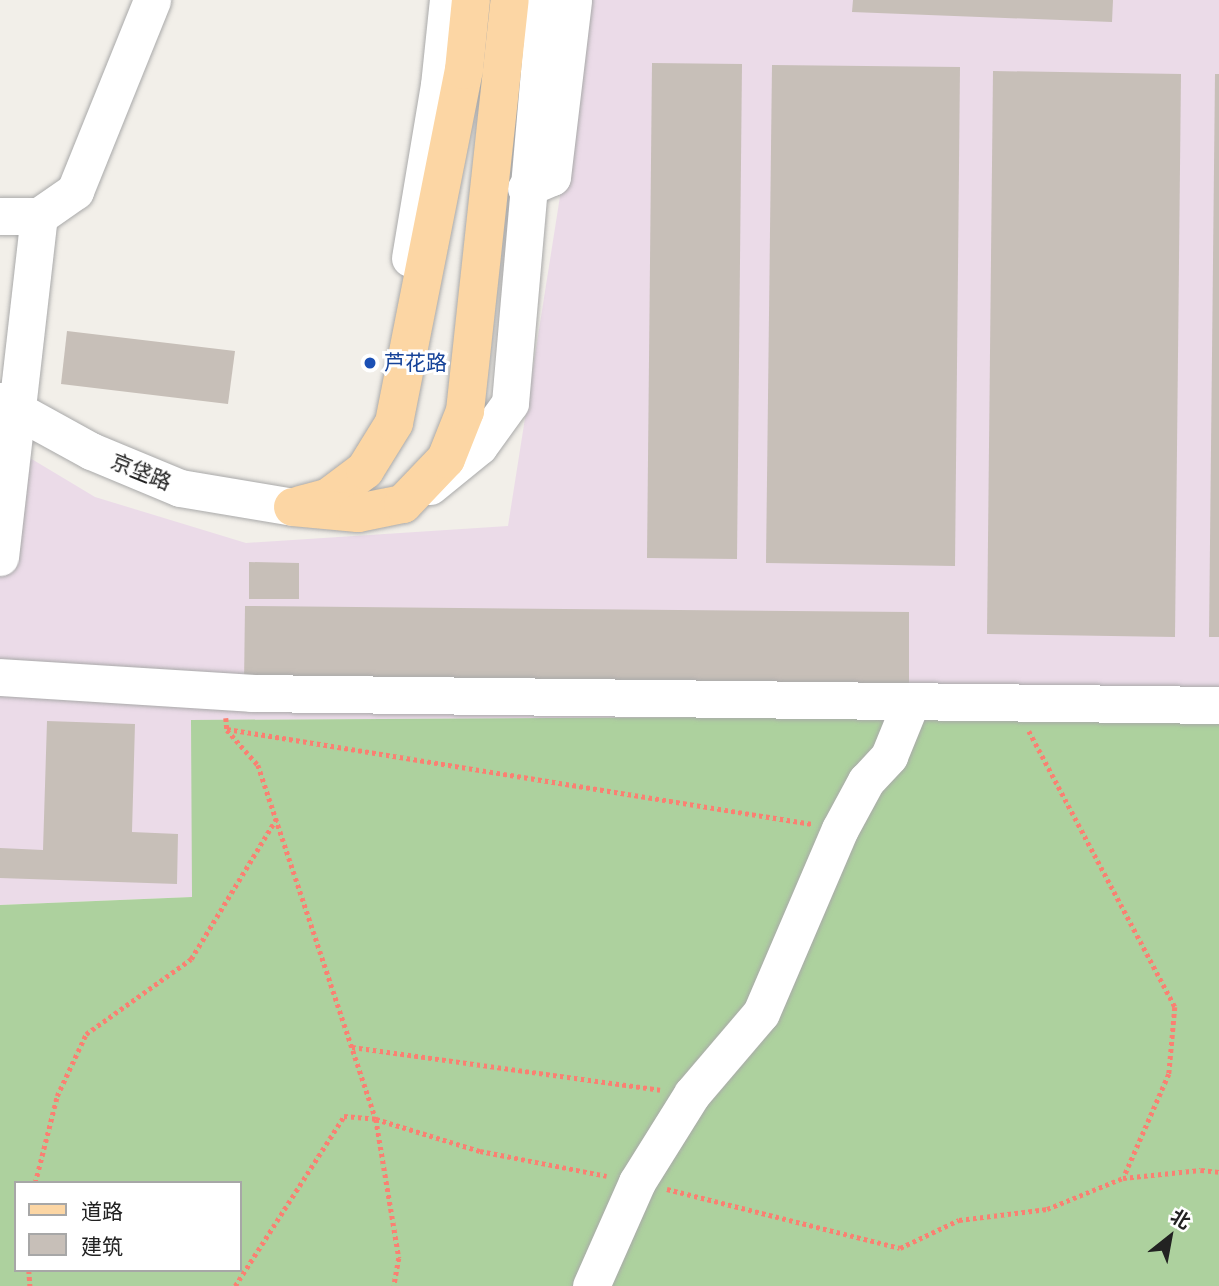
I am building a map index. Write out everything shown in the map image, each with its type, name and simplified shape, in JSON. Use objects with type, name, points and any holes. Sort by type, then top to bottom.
[{"type":"main road","points":[[293,507],[329,497],[349,484],[365,470],[394,423],[464,70],[471,0]]},
{"type":"main road","points":[[293,507],[358,513],[403,504],[446,459],[466,411],[510,0]]},
{"type":"street","points":[[0,216],[39,216],[75,191],[152,0]]},
{"type":"street","points":[[394,423],[396,365],[448,0]]},
{"type":"street","points":[[403,504],[479,446],[510,403],[530,186],[527,168],[545,0]]},
{"type":"street","points":[[490,203],[552,177],[573,0]]},
{"type":"street","points":[[0,557],[7,405],[39,216]]},
{"type":"street","name":"京垡路","points":[[7,405],[91,451],[180,488],[293,507]]},
{"type":"street","points":[[0,677],[224,692],[1219,705]]},
{"type":"street","points":[[592,1286],[636,1182],[692,1094],[761,1013],[840,829],[866,781],[889,756],[911,702]]},
{"type":"path","points":[[224,692],[227,729],[258,765],[376,1119],[400,1258],[394,1286]]},
{"type":"path","points":[[1014,703],[1175,1007],[1169,1074],[1123,1178]]},
{"type":"path","points":[[227,729],[840,829]]},
{"type":"path","points":[[36,1181],[57,1096],[86,1034],[191,960],[276,819]]},
{"type":"path","points":[[352,1047],[692,1094]]},
{"type":"path","points":[[235,1286],[344,1116],[376,1119],[480,1151],[636,1182],[900,1248],[959,1220],[1046,1209],[1123,1178],[1201,1170],[1219,1172]]},
{"type":"shaded area","points":[[591,0],[1219,0],[1219,714],[192,720],[192,897],[0,905],[0,440],[95,497],[246,543],[508,526]]},
{"type":"green space","points":[[1219,714],[1219,1286],[0,1286],[0,905],[192,897],[191,720]]},
{"type":"building","points":[[853,0],[1113,0],[1112,22],[852,12]]},
{"type":"building","points":[[652,63],[742,64],[737,559],[647,558]]},
{"type":"building","points":[[772,65],[960,67],[955,566],[766,563]]},
{"type":"building","points":[[993,71],[1181,74],[1175,637],[987,634]]},
{"type":"building","points":[[1215,74],[1219,74],[1219,637],[1209,637]]},
{"type":"building","points":[[67,331],[235,351],[228,404],[61,384]]},
{"type":"building","points":[[249,562],[299,563],[299,599],[249,599]]},
{"type":"building","points":[[245,606],[909,612],[909,689],[244,684]]},
{"type":"building","points":[[47,721],[135,724],[132,832],[178,834],[177,884],[0,878],[0,848],[43,850]]},
{"type":"place","name":"芦花路","points":[[370,363]]}]
